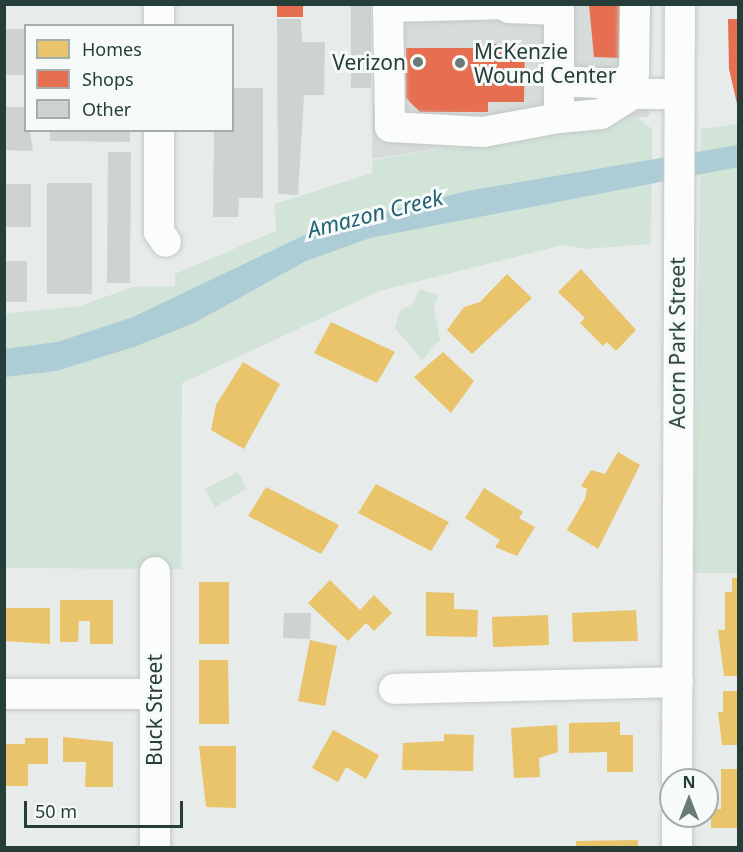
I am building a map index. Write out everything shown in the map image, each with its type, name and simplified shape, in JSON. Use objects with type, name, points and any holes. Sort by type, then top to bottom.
[{"type":"street","points":[[159,4],[159,24]]},
{"type":"street","points":[[559,98],[563,7],[508,6],[388,13],[390,127],[483,132],[559,98],[619,84],[634,75],[635,4]]},
{"type":"street","name":"Acorn Park Street","points":[[677,768],[677,226],[680,4]]},
{"type":"street","points":[[559,98],[601,114],[633,94],[678,108]]},
{"type":"street","points":[[159,132],[159,232],[166,242]]},
{"type":"street","name":"Buck Street","points":[[155,848],[156,573]]},
{"type":"street","points":[[394,689],[678,682]]},
{"type":"street","points":[[4,694],[154,694]]},
{"type":"street","points":[[677,828],[677,848]]},
{"type":"shaded area","points":[[374,5],[652,5],[649,116],[372,159]]},
{"type":"green space","points":[[636,117],[652,129],[651,244],[585,249],[563,245],[379,291],[182,383],[181,569],[5,568],[4,314],[80,306],[133,287],[175,286],[175,274],[276,231],[275,204],[372,173],[373,160]]},
{"type":"green space","points":[[738,124],[738,573],[694,573],[701,129]]},
{"type":"green space","points":[[420,289],[438,295],[434,310],[440,340],[422,360],[395,328],[399,312],[413,303]]},
{"type":"green space","points":[[238,472],[247,489],[215,507],[205,489]]},
{"type":"water","points":[[738,145],[738,167],[370,238],[306,261],[194,323],[134,347],[56,371],[5,377],[4,349],[57,342],[133,317],[315,230],[467,191]]},
{"type":"building: Homes","points":[[581,269],[636,330],[616,351],[607,342],[603,346],[580,323],[585,318],[558,292]]},
{"type":"building: Homes","points":[[507,274],[532,298],[472,354],[447,330],[464,307],[480,302]]},
{"type":"building: Homes","points":[[331,322],[395,352],[377,383],[314,353]]},
{"type":"building: Homes","points":[[443,352],[474,381],[451,413],[414,377]]},
{"type":"building: Homes","points":[[243,362],[280,384],[244,449],[211,430],[216,405]]},
{"type":"building: Homes","points":[[618,452],[640,465],[598,549],[567,530],[585,499],[587,489],[581,486],[591,470],[605,474]]},
{"type":"building: Homes","points":[[376,484],[449,522],[431,551],[358,513]]},
{"type":"building: Homes","points":[[266,487],[339,525],[321,554],[248,516]]},
{"type":"building: Homes","points":[[484,488],[523,512],[519,518],[535,527],[517,556],[495,547],[500,540],[465,518]]},
{"type":"building: Homes","points":[[732,578],[738,578],[738,676],[724,676],[718,630],[725,630],[725,592],[732,592]]},
{"type":"building: Homes","points":[[330,580],[360,610],[374,595],[392,613],[374,631],[366,623],[348,641],[308,603]]},
{"type":"building: Homes","points":[[199,582],[229,582],[229,644],[199,644]]},
{"type":"building: Homes","points":[[426,592],[454,593],[454,609],[478,610],[477,637],[426,636]]},
{"type":"building: Homes","points":[[60,600],[113,600],[113,644],[90,644],[90,621],[79,621],[78,642],[60,642]]},
{"type":"building: Homes","points":[[4,608],[50,608],[50,644],[4,641]]},
{"type":"building: Homes","points":[[636,610],[638,641],[573,642],[572,613]]},
{"type":"building: Homes","points":[[548,615],[549,645],[493,647],[492,617]]},
{"type":"building: Homes","points":[[310,640],[337,646],[325,706],[298,701]]},
{"type":"building: Homes","points":[[199,660],[228,660],[229,724],[199,724]]},
{"type":"building: Homes","points":[[723,691],[738,691],[738,745],[722,745],[718,712],[723,712]]},
{"type":"building: Homes","points":[[620,722],[620,735],[633,735],[633,772],[607,772],[607,752],[569,753],[569,723]]},
{"type":"building: Homes","points":[[557,725],[558,752],[539,758],[540,777],[514,778],[511,728]]},
{"type":"building: Homes","points":[[333,730],[379,755],[366,779],[346,767],[338,782],[312,768]]},
{"type":"building: Homes","points":[[444,734],[474,735],[473,771],[402,770],[403,743],[444,741]]},
{"type":"building: Homes","points":[[63,737],[113,742],[113,787],[85,787],[86,762],[63,762]]},
{"type":"building: Homes","points":[[25,738],[48,738],[48,764],[28,764],[28,786],[4,786],[4,744],[25,744]]},
{"type":"building: Homes","points":[[199,746],[236,746],[236,808],[206,807]]},
{"type":"building: Homes","points":[[721,769],[738,769],[738,828],[719,828],[719,809],[721,809]]},
{"type":"building: Homes","points":[[638,840],[638,848],[576,848],[576,841]]},
{"type":"building: Shops","points":[[277,4],[303,4],[303,17],[277,17]]},
{"type":"building: Shops","points":[[589,5],[621,5],[620,58],[594,57]]},
{"type":"building: Shops","points":[[728,19],[738,19],[738,108],[729,69]]},
{"type":"building: Shops","points":[[491,44],[525,44],[524,102],[488,102],[488,112],[420,112],[406,98],[406,48],[491,48]]},
{"type":"building: Other","points":[[351,4],[371,4],[371,88],[351,88]]},
{"type":"building: Other","points":[[277,19],[301,19],[302,42],[325,42],[324,95],[304,95],[298,195],[278,194]]},
{"type":"building: Other","points":[[4,29],[24,29],[24,75],[4,75]]},
{"type":"building: Other","points":[[234,88],[263,88],[263,198],[239,198],[238,217],[213,217],[214,132],[234,132]]},
{"type":"building: Other","points":[[4,107],[24,107],[24,132],[30,132],[33,151],[4,150]]},
{"type":"building: Other","points":[[50,132],[130,132],[130,142],[50,141]]},
{"type":"building: Other","points":[[108,152],[131,152],[130,283],[107,283]]},
{"type":"building: Other","points":[[47,183],[92,183],[92,294],[47,294]]},
{"type":"building: Other","points":[[5,184],[31,184],[31,227],[5,227]]},
{"type":"building: Other","points":[[4,261],[27,261],[27,302],[4,302]]},
{"type":"building: Other","points":[[284,613],[311,613],[310,639],[283,638]]},
{"type":"place","name":"Verizon","points":[[418,62]]},
{"type":"place","name":"McKenzie Wound Center","points":[[460,63]]},
{"type":"water label","name":"Amazon Creek","points":[[375,213]]}]
